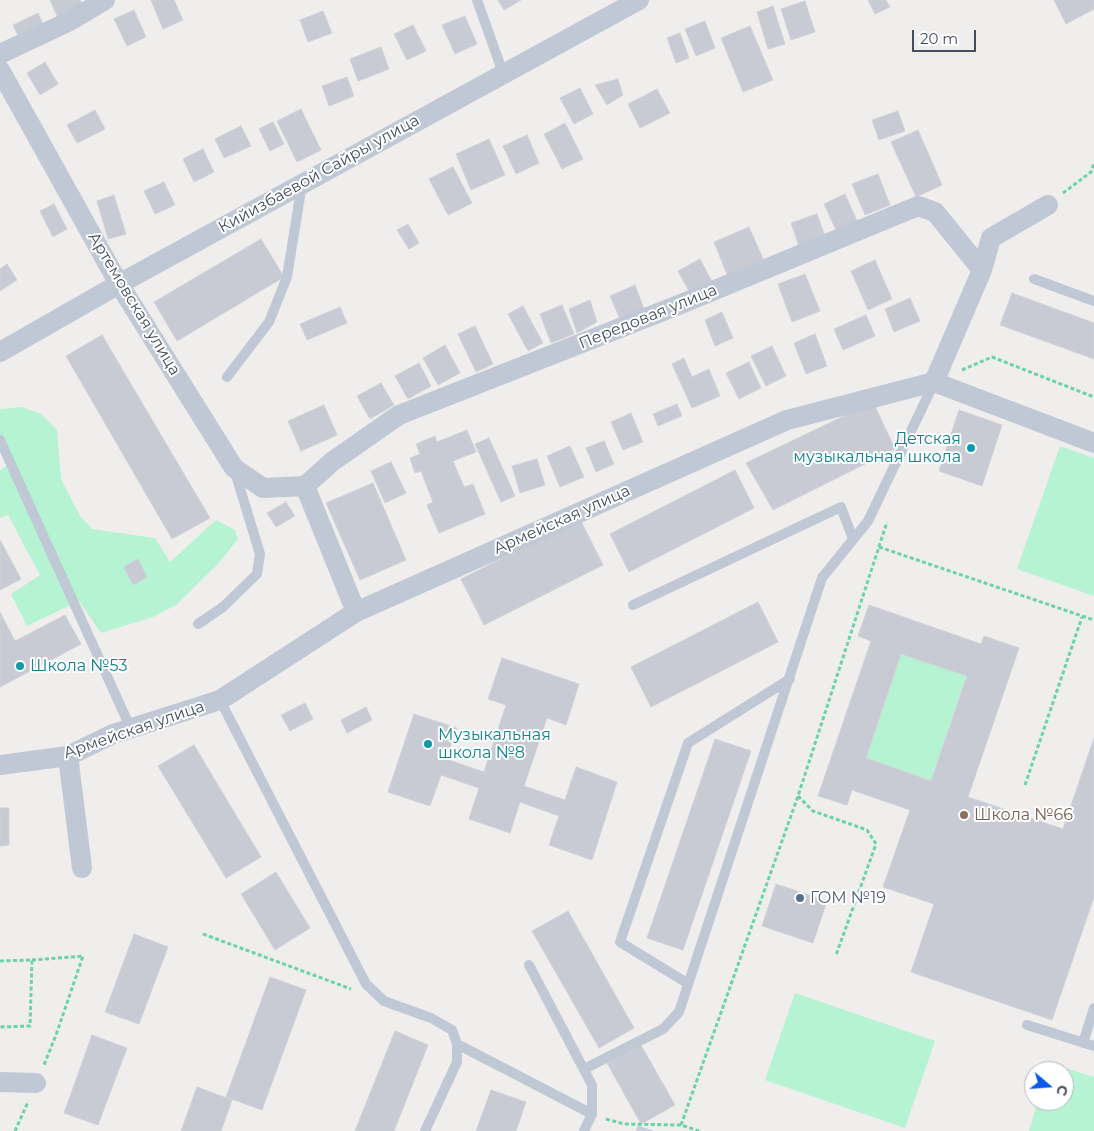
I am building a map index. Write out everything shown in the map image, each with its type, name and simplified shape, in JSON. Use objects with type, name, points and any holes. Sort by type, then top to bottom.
[{"type":"street","points":[[0,54],[70,21],[105,0]]},
{"type":"street","name":"Кийизбаевой Сайры улица","points":[[0,352],[302,183],[639,0]]},
{"type":"street","name":"Артемовская улица","points":[[0,70],[119,284],[234,468],[263,488],[304,486]]},
{"type":"street","points":[[1048,205],[991,238],[982,270],[934,382],[1094,443]]},
{"type":"street","name":"Передовая улица","points":[[304,486],[333,461],[399,415],[681,304],[918,206],[935,212],[982,270]]},
{"type":"street","name":"Армейская улица","points":[[0,765],[68,756],[113,734],[220,700],[356,612],[787,420],[934,382]]},
{"type":"street","points":[[304,486],[356,612]]},
{"type":"street","points":[[68,756],[82,868]]},
{"type":"street","points":[[0,1082],[36,1083]]},
{"type":"lane","points":[[477,0],[503,73]]},
{"type":"lane","points":[[227,377],[269,322],[287,277],[302,183]]},
{"type":"lane","points":[[1034,280],[1094,301]]},
{"type":"lane","points":[[584,1069],[663,1029],[679,1012],[822,578],[868,521],[934,382]]},
{"type":"lane","points":[[0,440],[131,729]]},
{"type":"lane","points":[[198,624],[223,607],[257,574],[260,554],[234,468]]},
{"type":"lane","points":[[633,605],[841,507],[853,539]]},
{"type":"lane","points":[[687,983],[620,942],[688,743],[790,679]]},
{"type":"lane","points":[[220,700],[366,984],[384,1001],[443,1024],[452,1030],[458,1044],[457,1062],[425,1131]]},
{"type":"lane","points":[[529,965],[592,1085],[592,1114],[584,1131]]},
{"type":"lane","points":[[1083,1043],[1094,1008]]},
{"type":"lane","points":[[1027,1025],[1094,1046]]},
{"type":"lane","points":[[458,1044],[592,1114]]},
{"type":"path","points":[[1048,205],[1091,172],[1094,163]]},
{"type":"path","points":[[934,382],[992,358],[1094,397]]},
{"type":"path","points":[[681,1125],[798,796],[888,519]]},
{"type":"path","points":[[879,547],[1094,620]]},
{"type":"path","points":[[1024,785],[1082,617]]},
{"type":"path","points":[[798,796],[813,811],[866,830],[876,844],[836,955]]},
{"type":"path","points":[[203,934],[384,1001]]},
{"type":"path","points":[[0,960],[32,960],[83,956],[56,1035],[15,1131]]},
{"type":"path","points":[[0,1027],[30,1026],[32,960]]},
{"type":"path","points":[[592,1114],[624,1124],[681,1125],[699,1131]]},
{"type":"green space","points":[[22,407],[41,414],[57,430],[61,479],[80,516],[92,529],[155,538],[170,562],[216,520],[235,530],[238,539],[219,563],[176,605],[153,617],[101,633],[79,601],[27,626],[11,594],[40,575],[8,515],[0,518],[0,470],[9,464],[0,446],[0,409]]},
{"type":"green space","points":[[1060,446],[1094,458],[1094,596],[1017,569]]},
{"type":"green space","points":[[901,654],[967,676],[931,781],[866,758]]},
{"type":"green space","points":[[795,993],[935,1041],[905,1128],[765,1080]]},
{"type":"green space","points":[[1074,1071],[1094,1077],[1094,1131],[1029,1131],[1035,1111],[1074,1111]]},
{"type":"building","points":[[50,0],[80,0],[84,8],[59,20]]},
{"type":"building","points":[[151,0],[174,0],[183,20],[163,29]]},
{"type":"building","points":[[498,0],[521,0],[504,10]]},
{"type":"building","points":[[868,0],[886,0],[890,7],[875,14]]},
{"type":"building","points":[[1054,0],[1094,0],[1094,9],[1066,24]]},
{"type":"building","points":[[805,1],[815,32],[791,40],[781,9]]},
{"type":"building","points":[[773,6],[785,44],[768,49],[757,12]]},
{"type":"building","points":[[134,10],[146,37],[127,46],[114,19]]},
{"type":"building","points":[[323,11],[332,33],[308,42],[300,20]]},
{"type":"building","points":[[38,13],[45,28],[20,40],[13,25]]},
{"type":"building","points":[[465,16],[477,44],[455,54],[442,25]]},
{"type":"building","points":[[705,21],[715,48],[696,56],[685,29]]},
{"type":"building","points":[[413,25],[426,51],[407,60],[394,34]]},
{"type":"building","points":[[750,26],[773,80],[743,92],[721,38]]},
{"type":"building","points":[[680,33],[689,58],[676,63],[667,38]]},
{"type":"building","points":[[381,47],[389,69],[358,81],[350,59]]},
{"type":"building","points":[[45,62],[58,84],[40,95],[27,73]]},
{"type":"building","points":[[347,77],[354,96],[329,106],[322,86]]},
{"type":"building","points":[[618,79],[623,95],[607,105],[595,85]]},
{"type":"building","points":[[580,88],[593,114],[574,124],[560,98]]},
{"type":"building","points":[[657,89],[670,113],[640,128],[628,104]]},
{"type":"building","points":[[301,109],[321,150],[297,162],[277,121]]},
{"type":"building","points":[[95,110],[105,129],[77,143],[67,125]]},
{"type":"building","points":[[898,111],[905,131],[879,140],[872,120]]},
{"type":"building","points":[[273,122],[284,144],[270,151],[259,129]]},
{"type":"building","points":[[565,123],[583,159],[562,169],[544,134]]},
{"type":"building","points":[[241,126],[251,146],[224,158],[215,139]]},
{"type":"building","points":[[918,130],[942,185],[916,197],[891,142]]},
{"type":"building","points":[[527,135],[539,163],[516,174],[503,146]]},
{"type":"building","points":[[489,139],[505,175],[471,190],[456,154]]},
{"type":"building","points":[[203,149],[214,172],[194,182],[183,159]]},
{"type":"building","points":[[453,167],[472,203],[448,215],[429,179]]},
{"type":"building","points":[[878,174],[890,205],[865,215],[852,184]]},
{"type":"building","points":[[164,182],[175,205],[155,214],[144,191]]},
{"type":"building","points":[[845,194],[857,221],[836,230],[824,204]]},
{"type":"building","points":[[114,195],[126,234],[108,239],[97,201]]},
{"type":"building","points":[[54,204],[67,229],[53,237],[40,211]]},
{"type":"building","points":[[817,214],[825,236],[799,246],[791,223]]},
{"type":"building","points":[[408,224],[419,243],[409,249],[397,230]]},
{"type":"building","points":[[749,227],[764,261],[728,277],[714,242]]},
{"type":"building","points":[[261,239],[284,277],[177,341],[154,302]]},
{"type":"building","points":[[700,259],[712,282],[690,293],[678,271]]},
{"type":"building","points":[[875,260],[892,299],[868,310],[851,271]]},
{"type":"building","points":[[7,264],[17,280],[0,291],[0,269]]},
{"type":"building","points":[[805,274],[820,311],[792,322],[778,284]]},
{"type":"building","points":[[635,285],[644,309],[620,319],[610,296]]},
{"type":"building","points":[[1012,293],[1094,323],[1094,359],[1000,325]]},
{"type":"building","points":[[910,298],[920,321],[894,332],[885,309]]},
{"type":"building","points":[[590,300],[597,322],[577,333],[569,309]]},
{"type":"building","points":[[562,305],[574,334],[551,343],[540,314]]},
{"type":"building","points":[[523,306],[543,343],[528,351],[508,314]]},
{"type":"building","points":[[340,307],[347,323],[307,340],[300,324]]},
{"type":"building","points":[[722,312],[733,338],[715,346],[705,320]]},
{"type":"building","points":[[866,315],[875,336],[843,350],[834,329]]},
{"type":"building","points":[[475,326],[493,364],[476,372],[458,334]]},
{"type":"building","points":[[815,334],[827,366],[806,374],[794,343]]},
{"type":"building","points":[[102,335],[210,518],[172,539],[66,356]]},
{"type":"building","points":[[445,345],[460,373],[438,385],[423,358]]},
{"type":"building","points":[[772,346],[786,376],[766,386],[751,356]]},
{"type":"building","points":[[684,358],[692,377],[709,369],[720,396],[692,408],[672,364]]},
{"type":"building","points":[[749,362],[761,388],[739,399],[726,373]]},
{"type":"building","points":[[419,363],[431,386],[408,399],[395,376]]},
{"type":"building","points":[[381,383],[394,405],[370,419],[357,396]]},
{"type":"building","points":[[873,402],[895,449],[773,510],[746,463]]},
{"type":"building","points":[[677,404],[682,416],[658,426],[653,414]]},
{"type":"building","points":[[324,405],[337,435],[301,451],[288,421]]},
{"type":"building","name":"Детская музыкальная школа","points":[[959,410],[1002,425],[982,486],[939,471]]},
{"type":"building","points":[[631,413],[643,442],[623,450],[611,422]]},
{"type":"building","points":[[467,430],[476,452],[453,461],[464,487],[473,484],[485,514],[439,533],[427,505],[433,502],[421,471],[415,473],[410,458],[420,454],[416,444],[435,436],[437,442]]},
{"type":"building","points":[[489,438],[515,496],[501,502],[475,444]]},
{"type":"building","points":[[604,441],[614,464],[596,472],[586,448]]},
{"type":"building","points":[[570,446],[584,477],[560,487],[547,456]]},
{"type":"building","points":[[537,459],[545,485],[520,493],[512,466]]},
{"type":"building","points":[[391,462],[406,493],[385,503],[371,471]]},
{"type":"building","points":[[735,470],[754,508],[629,572],[610,534]]},
{"type":"building","points":[[373,483],[406,560],[360,580],[326,503]]},
{"type":"building","points":[[286,502],[295,516],[276,527],[267,513]]},
{"type":"building","points":[[580,519],[603,565],[484,625],[461,579]]},
{"type":"building","points":[[0,540],[21,579],[0,590]]},
{"type":"building","points":[[138,559],[147,577],[133,585],[124,567]]},
{"type":"building","points":[[758,602],[778,642],[651,707],[631,667]]},
{"type":"building","name":"Школа №66","points":[[869,605],[981,644],[984,636],[1019,648],[968,797],[1063,829],[1094,738],[1094,897],[1052,1020],[911,972],[934,904],[883,887],[910,810],[852,790],[847,805],[818,796],[871,641],[858,636]],"holes":[[[901,654],[967,676],[931,781],[866,758]]]},
{"type":"building","name":"Школа №53","points":[[0,612],[15,641],[65,615],[81,644],[0,687]]},
{"type":"building","name":"Музыкальная школа №8","points":[[502,658],[579,684],[566,725],[547,718],[524,786],[565,800],[576,767],[617,782],[592,860],[549,845],[559,816],[520,802],[510,833],[469,819],[479,788],[441,775],[430,806],[388,792],[414,714],[457,728],[446,759],[484,772],[506,705],[488,699]]},
{"type":"building","points":[[305,703],[313,719],[290,731],[281,715]]},
{"type":"building","points":[[366,707],[372,720],[347,733],[341,720]]},
{"type":"building","points":[[715,739],[751,751],[683,950],[647,938]]},
{"type":"building","points":[[194,745],[261,857],[226,878],[158,766]]},
{"type":"building","points":[[0,808],[9,808],[9,845],[0,846]]},
{"type":"building","points":[[276,872],[310,928],[275,950],[241,894]]},
{"type":"building","points":[[776,884],[827,901],[813,943],[762,926]]},
{"type":"building","points":[[568,911],[634,1028],[599,1048],[532,931]]},
{"type":"building","points":[[134,934],[168,947],[139,1024],[105,1012]]},
{"type":"building","points":[[270,977],[306,990],[262,1110],[226,1097]]},
{"type":"building","points":[[395,1031],[428,1045],[394,1131],[355,1131]]},
{"type":"building","points":[[92,1035],[127,1048],[98,1125],[64,1113]]},
{"type":"building","points":[[641,1045],[675,1105],[641,1124],[607,1063]]},
{"type":"building","points":[[197,1087],[232,1100],[221,1131],[181,1131]]},
{"type":"building","points":[[491,1090],[526,1102],[516,1131],[476,1131]]},
{"type":"building","points":[[638,1126],[653,1131],[636,1131]]},
{"type":"place","name":"Детская музыкальная школа","points":[[971,448]]},
{"type":"place","name":"Школа №53","points":[[20,666]]},
{"type":"place","name":"Музыкальная школа №8","points":[[428,744]]},
{"type":"place","name":"Школа №66","points":[[964,815]]},
{"type":"place","name":"ГОМ №19","points":[[800,898]]}]
